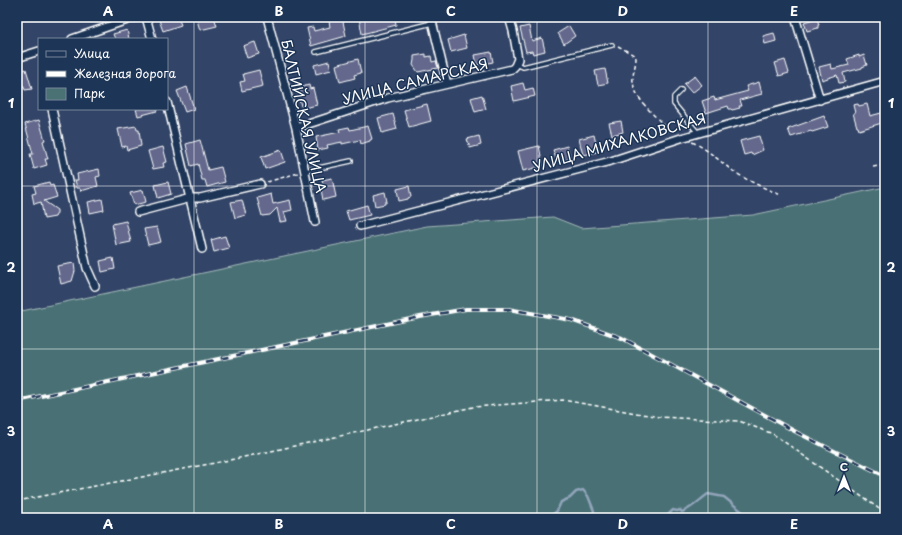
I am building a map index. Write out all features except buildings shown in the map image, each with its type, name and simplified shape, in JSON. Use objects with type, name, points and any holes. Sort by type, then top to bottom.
[{"type":"street","points":[[75,38],[136,17]]},
{"type":"street","points":[[146,17],[152,38]]},
{"type":"street","name":"БАЛТИЙСКАЯ УЛИЦА","points":[[267,17],[296,128],[315,222]]},
{"type":"street","points":[[509,17],[518,59],[516,64]]},
{"type":"street","points":[[794,17],[820,100]]},
{"type":"street","points":[[431,20],[447,84]]},
{"type":"street","points":[[17,58],[38,51]]},
{"type":"street","name":"УЛИЦА САМАРСКАЯ","points":[[296,128],[368,103],[512,69],[516,64]]},
{"type":"street","name":"УЛИЦА МИХАЛКОВСКАЯ","points":[[360,226],[611,161],[680,138],[885,81]]},
{"type":"street","points":[[168,106],[202,249]]},
{"type":"street","points":[[52,110],[87,268],[95,286]]},
{"type":"street","points":[[138,212],[191,198],[200,198],[262,183]]},
{"type":"lane","points":[[316,52],[431,20]]},
{"type":"lane","points":[[516,64],[524,67],[612,45]]},
{"type":"lane","points":[[681,90],[674,96],[673,102],[698,133]]},
{"type":"lane","points":[[305,171],[351,161]]},
{"type":"path","points":[[612,45],[620,46],[635,56],[636,60],[633,81],[636,93],[640,99],[680,138],[703,147],[732,170],[760,187],[781,195]]},
{"type":"path","points":[[873,167],[885,165]]},
{"type":"path","points":[[262,183],[305,171]]},
{"type":"path","points":[[17,501],[230,460],[473,407],[563,400],[659,417],[739,421],[773,434],[885,513]]},
{"type":"green space","points":[[885,187],[885,518],[17,518],[17,312],[427,226],[553,217],[581,228],[753,215]]},
{"type":"waterway","points":[[548,518],[557,511],[561,502],[570,498],[576,492],[583,490],[588,496],[594,511],[592,518]]},
{"type":"waterway","points":[[665,518],[673,510],[680,510],[682,512],[686,510],[708,494],[724,497],[745,514],[755,518]]},
{"type":"railway","points":[[17,401],[420,317],[466,309],[508,309],[571,320],[622,338],[798,433],[885,476]]}]
